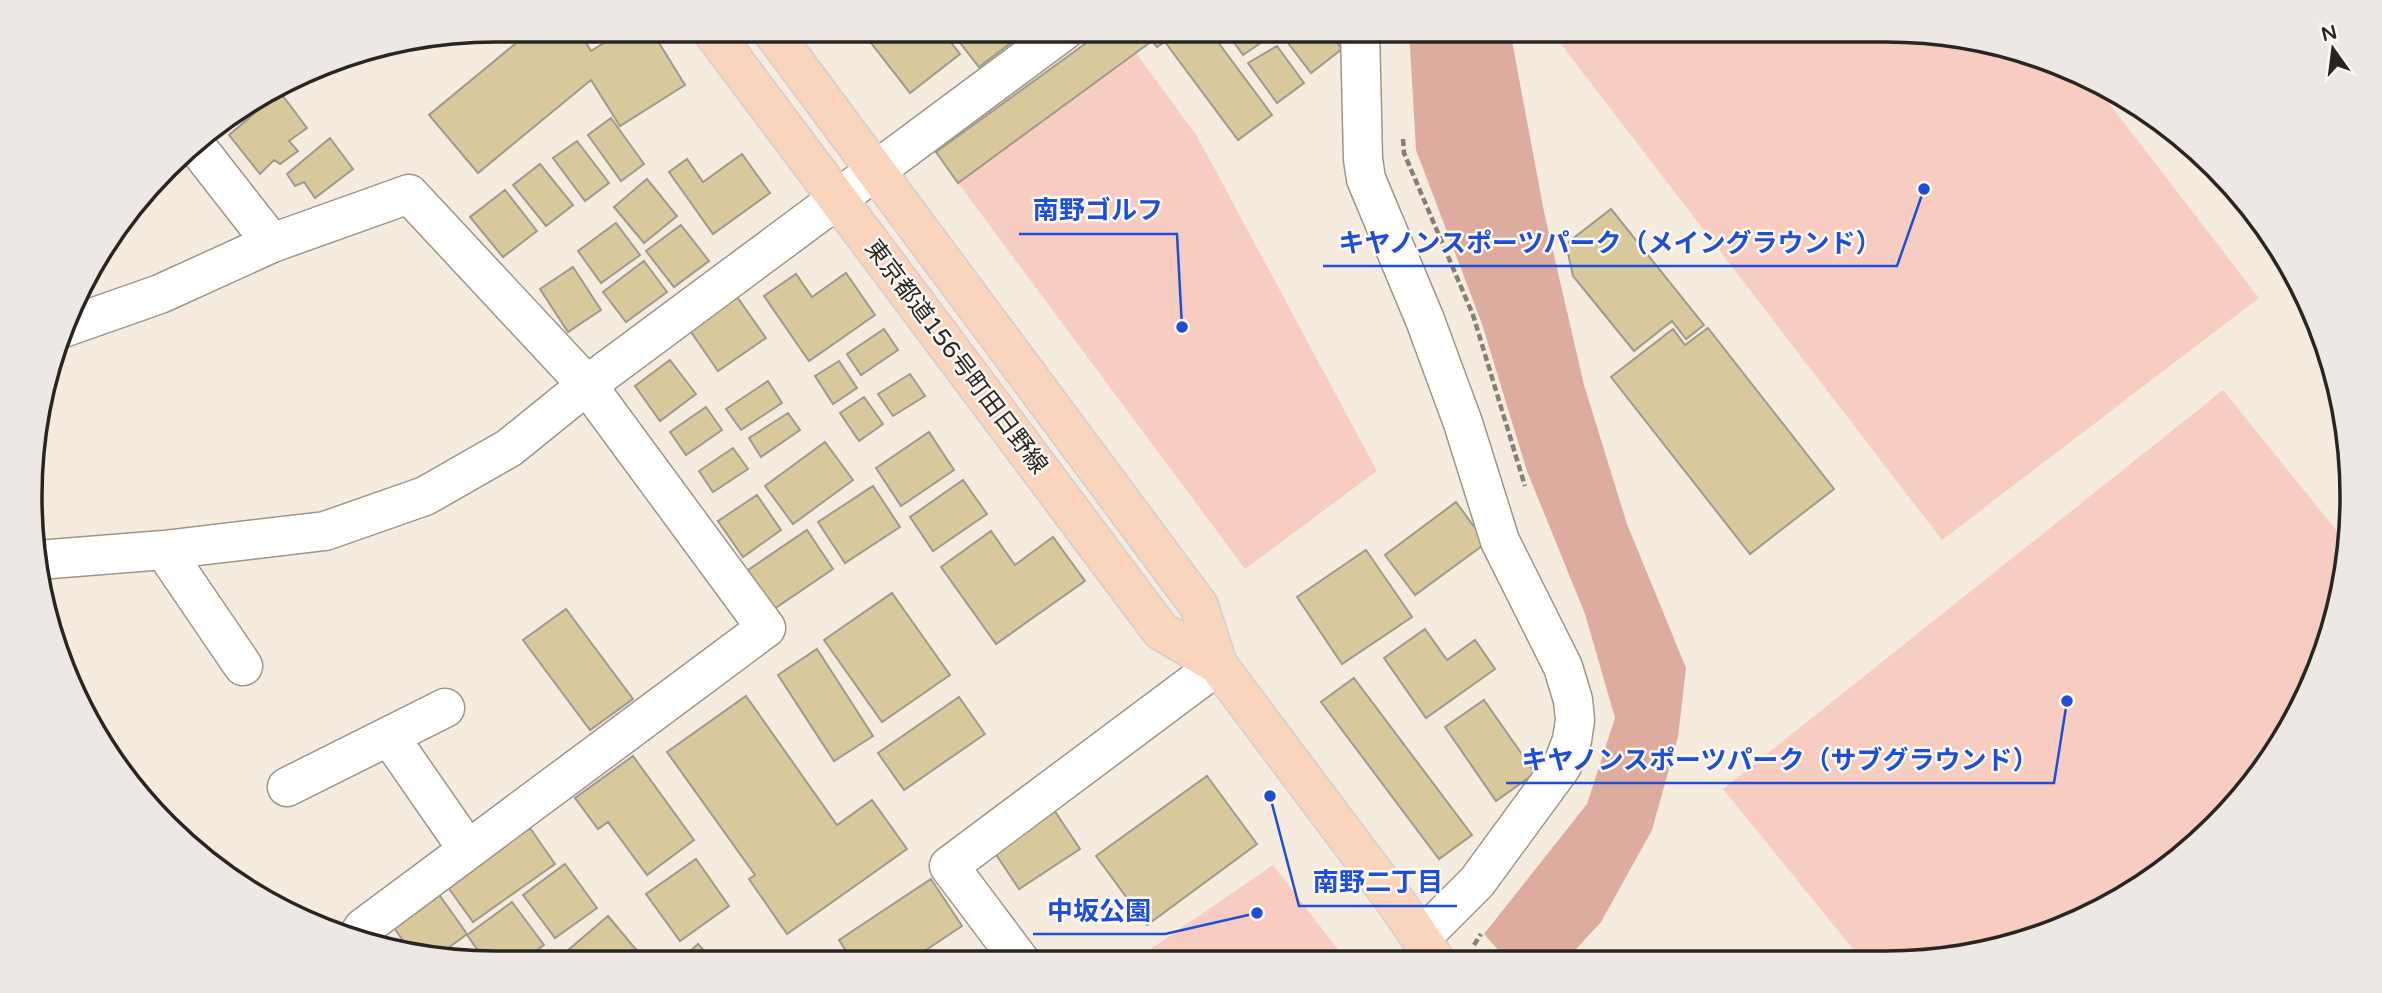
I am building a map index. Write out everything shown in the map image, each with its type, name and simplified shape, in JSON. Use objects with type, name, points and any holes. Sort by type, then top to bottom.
[{"type":"main road","name":"東京都道156号町田日野線","points":[[720,42],[1161,631],[1218,665]]},
{"type":"main road","name":"東京都道156号町田日野線","points":[[780,42],[1199,606],[1218,665],[1429,949]]},
{"type":"street","points":[[47,559],[164,550],[325,531],[425,496],[509,448],[587,385],[1049,42]]},
{"type":"street","points":[[1360,42],[1363,159],[1366,179],[1425,320],[1463,423],[1500,541],[1563,667],[1573,700],[1575,720],[1572,740],[1562,766],[1429,949]]},
{"type":"street","points":[[201,152],[271,243]]},
{"type":"street","points":[[77,323],[160,294],[271,243],[409,194],[587,385],[766,628],[361,931]]},
{"type":"street","points":[[164,550],[243,666]]},
{"type":"street","points":[[1013,951],[949,866],[1218,665]]},
{"type":"street","points":[[287,787],[445,708]]},
{"type":"street","points":[[389,736],[468,850]]},
{"type":"shaded area","points":[[1410,42],[1512,42],[1544,212],[1584,385],[1627,524],[1686,668],[1678,737],[1652,830],[1601,922],[1574,951],[1499,951],[1484,934],[1587,804],[1615,718],[1585,614],[1527,471],[1482,324],[1416,150]]},
{"type":"shaded area","points":[[1559,42],[1915,43],[1974,51],[2032,66],[2106,99],[2259,298],[1942,540]]},
{"type":"shaded area","points":[[1136,53],[1197,136],[1377,471],[1245,569],[958,183]]},
{"type":"shaded area","points":[[2223,390],[2338,533],[2331,585],[2316,643],[2279,724],[2246,773],[2207,818],[2162,857],[2113,890],[2059,916],[2003,936],[1945,947],[1855,951],[1723,789]]},
{"type":"shaded area","points":[[1273,865],[1339,951],[1148,951]]},
{"type":"building","points":[[517,42],[585,42],[591,51],[605,42],[658,42],[685,85],[620,126],[591,80],[478,173],[429,115]]},
{"type":"building","points":[[870,42],[950,42],[960,54],[910,93]]},
{"type":"building","points":[[959,42],[1012,42],[979,67]]},
{"type":"building","points":[[1087,42],[1151,42],[958,183],[936,152]]},
{"type":"building","points":[[1165,42],[1218,42],[1272,115],[1238,140]]},
{"type":"building","points":[[1234,42],[1262,42],[1243,55]]},
{"type":"building","points":[[1287,42],[1336,42],[1342,49],[1311,73]]},
{"type":"building","points":[[1277,46],[1304,83],[1277,103],[1248,63]]},
{"type":"building","points":[[283,96],[307,128],[289,141],[298,151],[280,164],[274,160],[260,174],[229,135],[261,108]]},
{"type":"building","points":[[611,118],[644,164],[621,181],[588,135]]},
{"type":"building","points":[[330,138],[353,169],[315,198],[304,182],[295,186],[287,174]]},
{"type":"building","points":[[577,141],[609,183],[585,201],[553,158]]},
{"type":"building","points":[[742,154],[770,193],[713,234],[669,172],[687,159],[703,182]]},
{"type":"building","points":[[540,164],[573,205],[546,226],[513,185]]},
{"type":"building","points":[[647,179],[677,216],[644,243],[614,207]]},
{"type":"building","points":[[505,190],[537,231],[503,257],[470,217]]},
{"type":"building","points":[[1611,209],[1704,325],[1686,339],[1672,321],[1634,351],[1573,276],[1566,244]]},
{"type":"building","points":[[616,223],[640,255],[601,283],[578,251]]},
{"type":"building","points":[[681,225],[709,261],[674,287],[646,251]]},
{"type":"building","points":[[644,261],[667,292],[626,322],[603,292]]},
{"type":"building","points":[[573,267],[601,310],[568,332],[540,289]]},
{"type":"building","points":[[846,273],[875,315],[809,361],[764,296],[796,274],[812,297]]},
{"type":"building","points":[[735,294],[766,338],[718,371],[687,326]]},
{"type":"building","points":[[1708,328],[1834,489],[1750,554],[1611,377],[1673,329],[1685,345]]},
{"type":"building","points":[[884,329],[898,350],[861,375],[847,354]]},
{"type":"building","points":[[670,360],[696,394],[660,421],[635,386]]},
{"type":"building","points":[[839,361],[857,388],[833,404],[815,376]]},
{"type":"building","points":[[910,374],[925,396],[893,416],[878,394]]},
{"type":"building","points":[[768,381],[782,403],[741,430],[726,409]]},
{"type":"building","points":[[864,397],[883,424],[859,441],[840,413]]},
{"type":"building","points":[[706,407],[722,430],[686,455],[670,432]]},
{"type":"building","points":[[788,413],[800,430],[761,457],[749,438]]},
{"type":"building","points":[[929,432],[954,470],[901,506],[876,468]]},
{"type":"building","points":[[825,442],[853,480],[793,524],[765,486]]},
{"type":"building","points":[[733,448],[748,469],[713,492],[699,471]]},
{"type":"building","points":[[963,480],[987,514],[933,551],[910,517]]},
{"type":"building","points":[[873,486],[900,527],[845,563],[818,522]]},
{"type":"building","points":[[757,495],[781,530],[743,557],[718,521]]},
{"type":"building","points":[[1456,502],[1486,543],[1415,595],[1385,555]]},
{"type":"building","points":[[807,530],[833,569],[774,609],[748,570]]},
{"type":"building","points":[[991,531],[1015,565],[1053,537],[1085,581],[996,644],[941,567]]},
{"type":"building","points":[[1366,550],[1412,617],[1342,664],[1297,597]]},
{"type":"building","points":[[892,593],[950,675],[882,722],[824,640]]},
{"type":"building","points":[[566,609],[633,699],[590,730],[523,640]]},
{"type":"building","points":[[1425,629],[1447,660],[1475,640],[1495,669],[1426,718],[1384,658]]},
{"type":"building","points":[[817,649],[873,736],[834,761],[778,675]]},
{"type":"building","points":[[1354,678],[1472,835],[1439,859],[1321,702]]},
{"type":"building","points":[[746,696],[837,825],[872,800],[907,849],[787,934],[749,879],[755,875],[667,752]]},
{"type":"building","points":[[959,697],[985,734],[904,790],[878,753]]},
{"type":"building","points":[[1484,700],[1535,773],[1496,801],[1445,727]]},
{"type":"building","points":[[633,756],[694,840],[647,875],[608,822],[598,829],[575,798]]},
{"type":"building","points":[[1207,776],[1257,844],[1147,925],[1096,856]]},
{"type":"building","points":[[1054,810],[1080,849],[1019,889],[993,850]]},
{"type":"building","points":[[530,828],[555,864],[473,922],[447,886]]},
{"type":"building","points":[[696,859],[729,906],[680,941],[646,894]]},
{"type":"building","points":[[565,864],[597,908],[555,938],[523,895]]},
{"type":"building","points":[[931,879],[962,926],[924,951],[846,951],[839,940]]},
{"type":"building","points":[[438,893],[467,934],[448,948],[437,947],[403,941],[392,925]]},
{"type":"building","points":[[512,902],[544,945],[536,951],[478,950],[467,935]]},
{"type":"building","points":[[608,916],[637,951],[567,951]]},
{"type":"building","points":[[698,944],[704,951],[690,951]]},
{"type":"place","name":"キヤノンスポーツパーク（メイングラウンド）","points":[[1924,189]]},
{"type":"place","name":"南野ゴルフ","points":[[1182,327]]},
{"type":"place","name":"キヤノンスポーツパーク（サブグラウンド）","points":[[2067,701]]},
{"type":"place","name":"南野二丁目","points":[[1270,796]]},
{"type":"place","name":"中坂公園","points":[[1257,913]]}]
